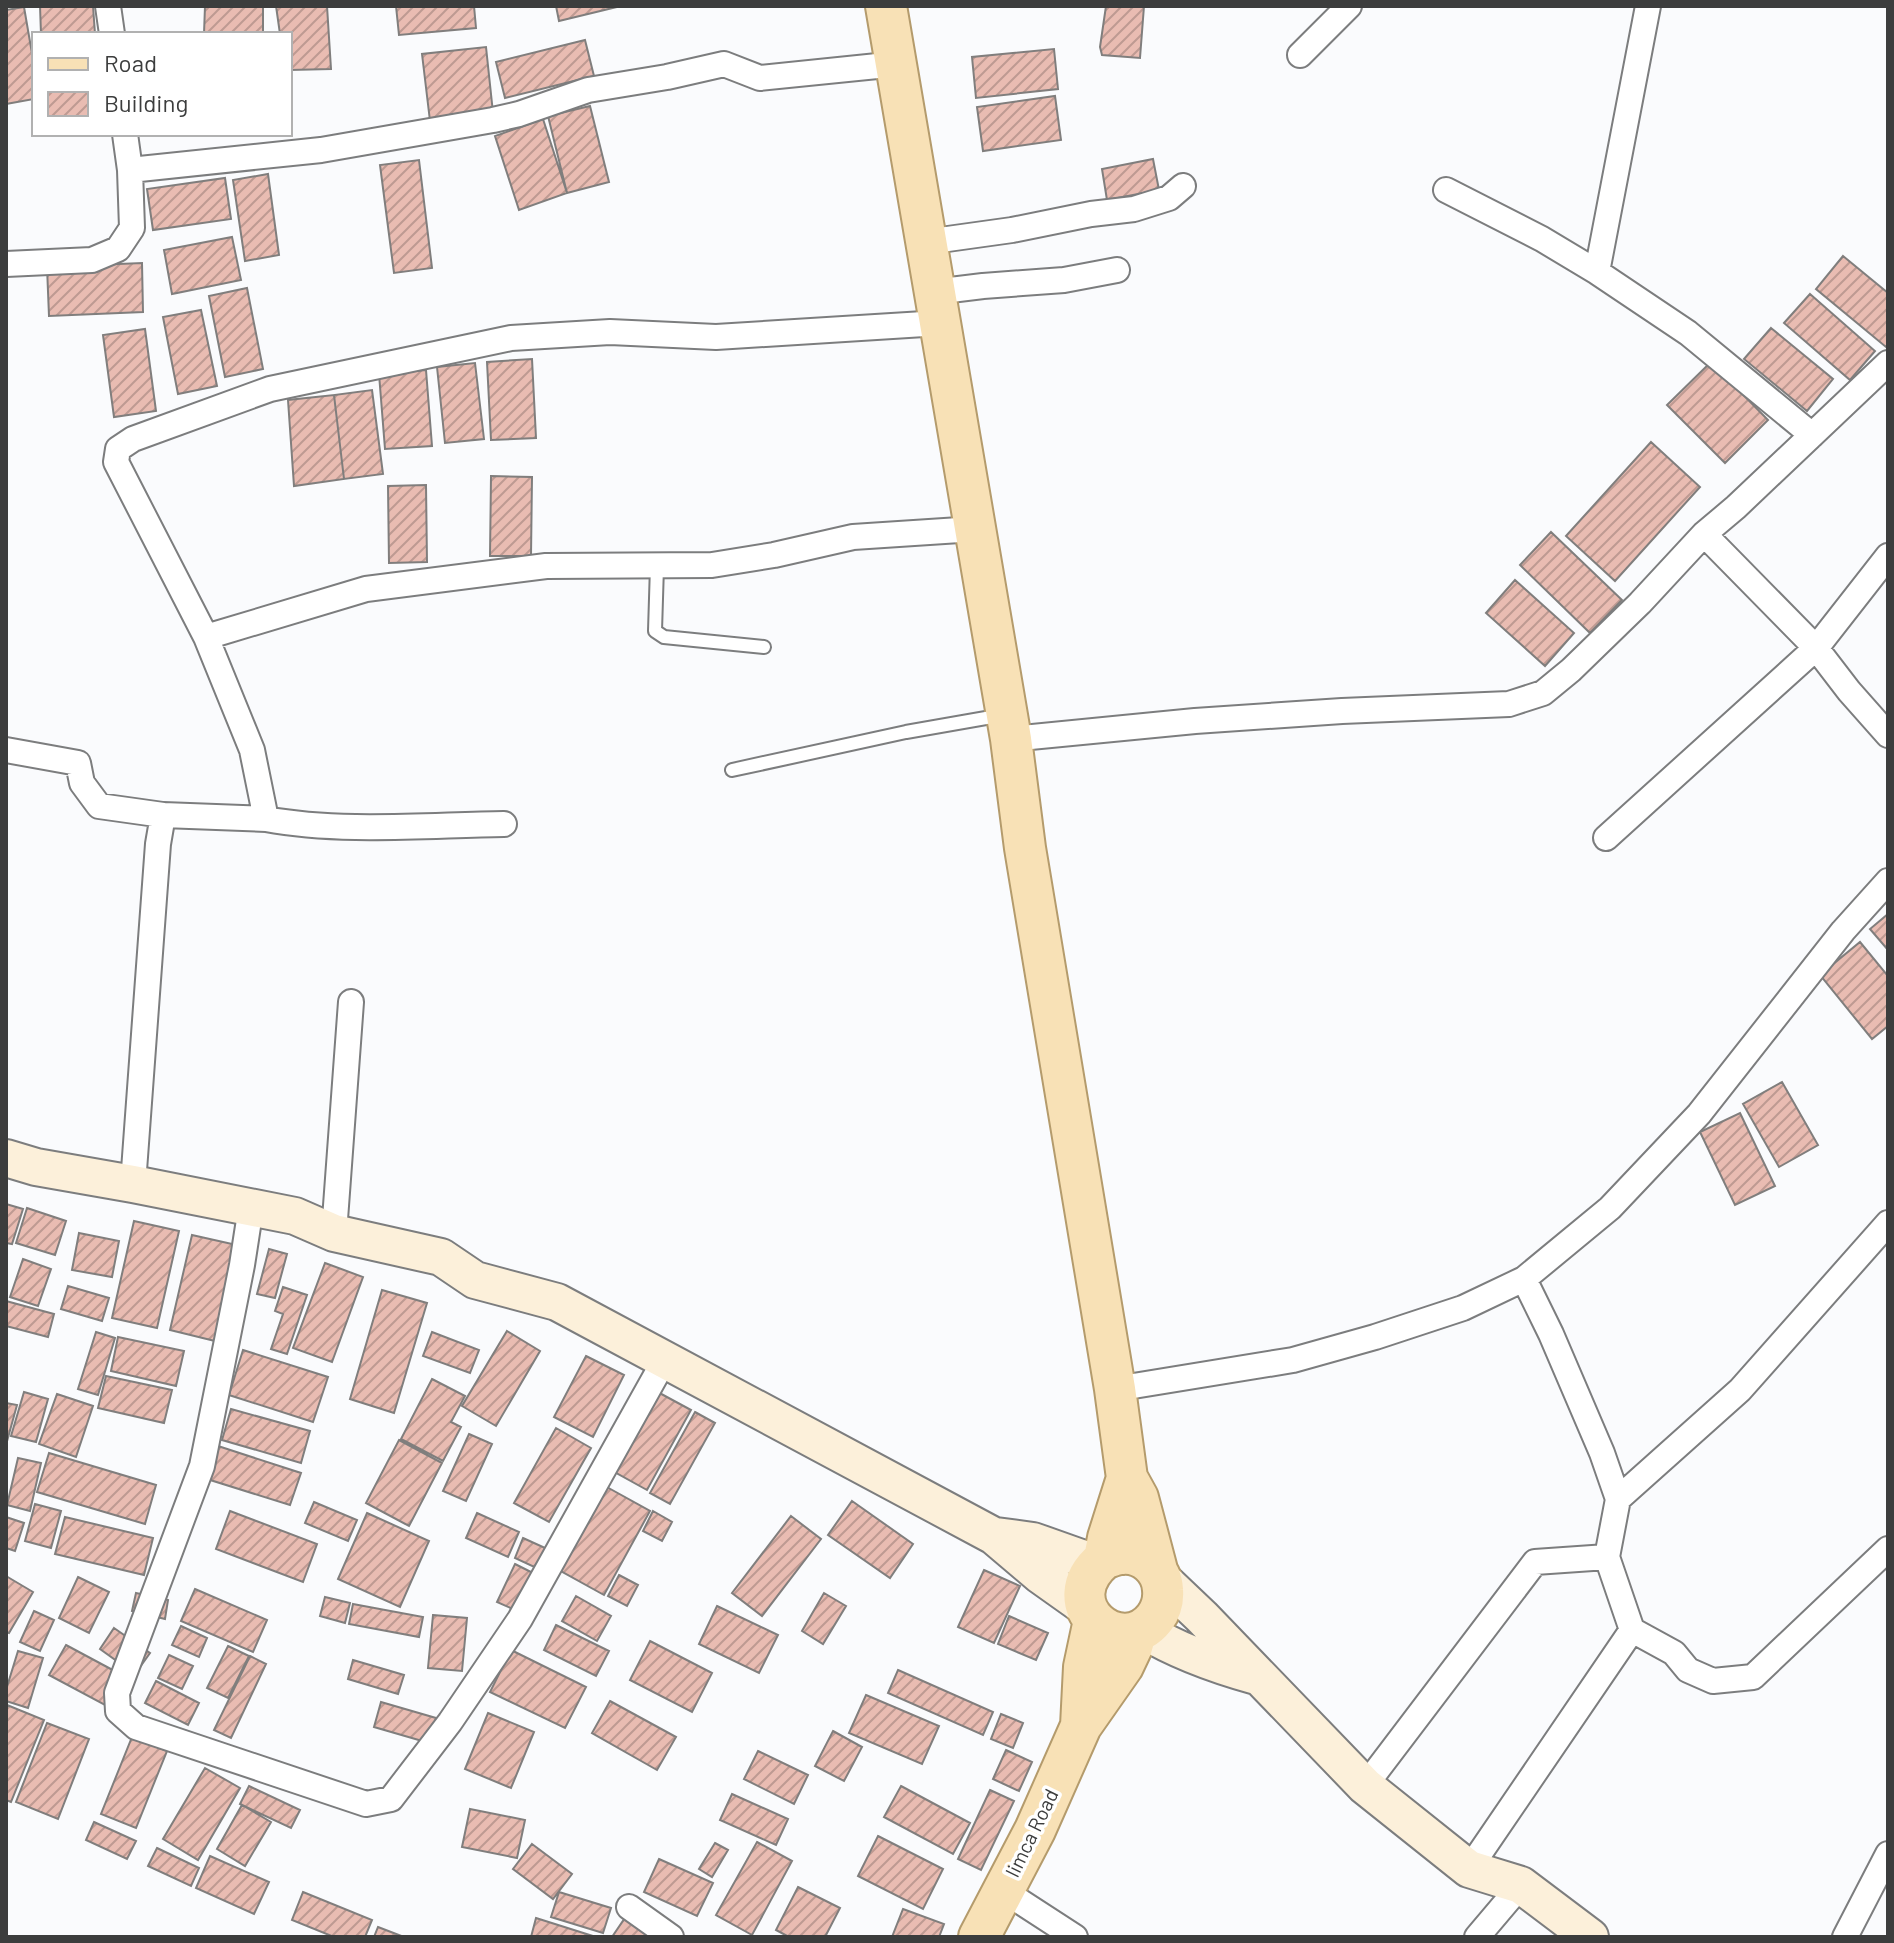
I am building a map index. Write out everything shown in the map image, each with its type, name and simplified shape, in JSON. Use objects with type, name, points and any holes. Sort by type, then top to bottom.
[{"type":"main road","points":[[886,6],[1009,727],[1025,848],[1127,1478],[1138,1498],[1164,1598],[1160,1612],[1140,1632]]},
{"type":"main road","points":[[6,1158],[36,1167],[295,1216],[334,1233],[441,1257],[475,1280],[557,1302],[994,1536],[1104,1628],[1118,1633],[1140,1632],[1209,1663],[1260,1677]]},
{"type":"main road","points":[[1089,1613],[1084,1593],[1087,1580],[1101,1562],[1127,1478]]},
{"type":"main road","points":[[994,1536],[1033,1541],[1101,1562],[1121,1553],[1134,1554],[1147,1560],[1365,1786],[1469,1869],[1521,1885],[1590,1937]]},
{"type":"main road","name":"limca Road","points":[[1081,1726],[1089,1613]]},
{"type":"main road","name":"limca Road","points":[[979,1937],[1035,1830],[1081,1726],[1123,1666],[1140,1632]]},
{"type":"street","points":[[108,6],[112,32]]},
{"type":"street","points":[[1300,55],[1349,6]]},
{"type":"street","points":[[1597,272],[1648,6]]},
{"type":"street","points":[[130,170],[321,150],[493,120],[588,90],[724,64],[760,78],[897,64]]},
{"type":"street","points":[[6,264],[92,260],[118,249],[132,228],[125,136]]},
{"type":"street","points":[[926,242],[1134,209],[1169,198],[1183,186]]},
{"type":"street","points":[[1446,190],[1542,239],[1597,272],[1688,333],[1812,435]]},
{"type":"street","points":[[266,819],[252,750],[206,637],[116,462],[118,449],[133,439],[270,389],[511,338],[610,332],[716,337],[937,308],[983,286],[1064,280],[1117,270]]},
{"type":"street","points":[[1009,727],[1195,721],[1509,704],[1543,693],[1640,603],[1704,534],[1888,363]]},
{"type":"street","points":[[206,637],[366,589],[546,566],[712,565],[853,537],[975,529]]},
{"type":"street","points":[[1704,534],[1816,648],[1888,735]]},
{"type":"street","points":[[1606,838],[1816,648],[1888,556]]},
{"type":"street","points":[[6,750],[78,763],[82,783],[99,806],[163,815],[266,819],[335,827],[504,824]]},
{"type":"street","points":[[133,1184],[158,844],[163,815]]},
{"type":"street","points":[[1115,1389],[1307,1356],[1463,1308],[1524,1279],[1610,1208],[1699,1114],[1843,931],[1888,881]]},
{"type":"street","points":[[334,1233],[351,1002]]},
{"type":"street","points":[[251,1207],[202,1466],[117,1693],[118,1711],[136,1727],[366,1804],[391,1799],[450,1722],[520,1619],[664,1361]]},
{"type":"street","points":[[1618,1499],[1740,1390],[1888,1223]]},
{"type":"street","points":[[1524,1279],[1602,1453],[1618,1499],[1607,1557],[1632,1630],[1674,1653],[1688,1670],[1713,1681],[1753,1677],[1888,1549]]},
{"type":"street","points":[[1365,1786],[1535,1562],[1607,1557]]},
{"type":"street","points":[[1469,1869],[1632,1630]]},
{"type":"street","points":[[1845,1937],[1888,1854]]},
{"type":"street","points":[[1477,1937],[1521,1885]]},
{"type":"street","points":[[1004,1891],[1075,1937]]},
{"type":"street","points":[[629,1907],[671,1937]]},
{"type":"lane","points":[[657,566],[655,631],[664,637],[764,647]]},
{"type":"lane","points":[[732,770],[906,732],[1009,727]]},
{"type":"building","points":[[40,6],[93,6],[95,32],[41,32]]},
{"type":"building","points":[[205,6],[263,6],[263,32],[204,32]]},
{"type":"building","points":[[276,6],[327,6],[331,69],[292,70],[292,32],[280,32]]},
{"type":"building","points":[[396,6],[474,6],[476,28],[399,35]]},
{"type":"building","points":[[556,6],[621,6],[559,21]]},
{"type":"building","points":[[1106,6],[1144,6],[1140,58],[1102,55],[1100,47]]},
{"type":"building","points":[[24,7],[32,53],[32,99],[6,104],[6,10]]},
{"type":"building","points":[[585,40],[594,76],[505,98],[496,62]]},
{"type":"building","points":[[486,47],[493,113],[430,121],[422,54]]},
{"type":"building","points":[[1054,49],[1058,89],[976,98],[972,57]]},
{"type":"building","points":[[1055,96],[1061,140],[983,151],[977,107]]},
{"type":"building","points":[[590,106],[609,182],[567,193],[548,116]]},
{"type":"building","points":[[543,119],[567,193],[519,210],[495,136]]},
{"type":"building","points":[[1153,159],[1159,190],[1107,200],[1102,169]]},
{"type":"building","points":[[419,160],[432,268],[394,273],[380,165]]},
{"type":"building","points":[[268,174],[279,255],[245,261],[233,180]]},
{"type":"building","points":[[225,178],[231,219],[153,230],[147,189]]},
{"type":"building","points":[[232,237],[241,280],[172,294],[164,250]]},
{"type":"building","points":[[1843,256],[1888,293],[1886,347],[1816,289]]},
{"type":"building","points":[[142,263],[143,312],[49,316],[47,267]]},
{"type":"building","points":[[247,288],[263,369],[225,377],[209,296]]},
{"type":"building","points":[[1810,294],[1875,351],[1850,380],[1784,323]]},
{"type":"building","points":[[201,310],[217,386],[178,394],[163,317]]},
{"type":"building","points":[[1771,328],[1833,379],[1807,411],[1744,359]]},
{"type":"building","points":[[145,329],[156,411],[114,417],[103,335]]},
{"type":"building","points":[[532,359],[536,438],[491,440],[487,362]]},
{"type":"building","points":[[1711,362],[1768,420],[1725,463],[1667,405]]},
{"type":"building","points":[[475,363],[484,439],[445,443],[437,367]]},
{"type":"building","points":[[426,370],[432,446],[385,449],[379,374]]},
{"type":"building","points":[[372,390],[383,474],[344,479],[334,395]]},
{"type":"building","points":[[334,395],[344,479],[294,486],[288,400]]},
{"type":"building","points":[[1651,442],[1700,487],[1615,581],[1566,536]]},
{"type":"building","points":[[491,476],[532,477],[531,556],[490,556]]},
{"type":"building","points":[[426,485],[427,562],[389,563],[388,486]]},
{"type":"building","points":[[1551,532],[1622,600],[1590,633],[1520,565]]},
{"type":"building","points":[[1515,580],[1574,633],[1545,666],[1486,613]]},
{"type":"building","points":[[1888,914],[1888,950],[1870,929]]},
{"type":"building","points":[[1860,942],[1888,976],[1888,1026],[1872,1039],[1820,975]]},
{"type":"building","points":[[1782,1082],[1818,1145],[1779,1167],[1743,1104]]},
{"type":"building","points":[[1740,1113],[1775,1186],[1735,1205],[1700,1132]]},
{"type":"building","points":[[6,1204],[23,1209],[12,1244],[6,1243]]},
{"type":"building","points":[[27,1208],[66,1221],[55,1255],[16,1243]]},
{"type":"building","points":[[134,1221],[179,1231],[157,1328],[112,1318]]},
{"type":"building","points":[[79,1233],[119,1241],[112,1277],[72,1270]]},
{"type":"building","points":[[192,1235],[241,1246],[219,1342],[170,1330]]},
{"type":"building","points":[[269,1249],[287,1254],[275,1298],[257,1294]]},
{"type":"building","points":[[23,1259],[51,1269],[38,1306],[10,1297]]},
{"type":"building","points":[[325,1263],[363,1277],[332,1362],[293,1348]]},
{"type":"building","points":[[68,1286],[109,1298],[102,1321],[61,1309]]},
{"type":"building","points":[[283,1287],[307,1295],[287,1354],[271,1349],[283,1314],[275,1311]]},
{"type":"building","points":[[382,1290],[427,1303],[394,1413],[350,1399]]},
{"type":"building","points":[[6,1301],[54,1314],[48,1337],[6,1326]]},
{"type":"building","points":[[507,1331],[540,1351],[496,1426],[462,1406]]},
{"type":"building","points":[[96,1332],[115,1338],[98,1395],[78,1389]]},
{"type":"building","points":[[432,1332],[479,1350],[470,1373],[423,1356]]},
{"type":"building","points":[[118,1337],[184,1351],[176,1386],[111,1371]]},
{"type":"building","points":[[243,1350],[328,1377],[313,1422],[229,1395]]},
{"type":"building","points":[[586,1356],[624,1375],[593,1437],[554,1417]]},
{"type":"building","points":[[106,1376],[172,1390],[164,1423],[98,1408]]},
{"type":"building","points":[[432,1379],[465,1396],[451,1422],[461,1427],[443,1461],[401,1439]]},
{"type":"building","points":[[654,1390],[691,1410],[647,1490],[611,1470]]},
{"type":"building","points":[[24,1392],[48,1399],[36,1442],[11,1436]]},
{"type":"building","points":[[57,1394],[93,1406],[76,1457],[39,1444]]},
{"type":"building","points":[[6,1403],[17,1405],[6,1445]]},
{"type":"building","points":[[231,1409],[310,1431],[301,1463],[222,1440]]},
{"type":"building","points":[[695,1412],[715,1423],[670,1504],[650,1493]]},
{"type":"building","points":[[556,1428],[591,1448],[549,1522],[514,1503]]},
{"type":"building","points":[[469,1434],[492,1444],[466,1501],[443,1491]]},
{"type":"building","points":[[399,1440],[442,1463],[409,1526],[366,1503]]},
{"type":"building","points":[[218,1446],[301,1473],[290,1505],[207,1479]]},
{"type":"building","points":[[49,1453],[156,1485],[145,1524],[37,1492]]},
{"type":"building","points":[[18,1458],[41,1463],[30,1511],[7,1505]]},
{"type":"building","points":[[605,1486],[650,1511],[604,1595],[559,1570]]},
{"type":"building","points":[[852,1501],[913,1544],[890,1578],[828,1535]]},
{"type":"building","points":[[314,1502],[357,1520],[348,1541],[305,1523]]},
{"type":"building","points":[[35,1504],[61,1511],[51,1548],[25,1541]]},
{"type":"building","points":[[230,1511],[317,1544],[303,1582],[216,1549]]},
{"type":"building","points":[[653,1511],[672,1522],[662,1541],[643,1531]]},
{"type":"building","points":[[367,1513],[429,1541],[400,1607],[338,1579]]},
{"type":"building","points":[[477,1513],[519,1532],[508,1557],[466,1538]]},
{"type":"building","points":[[791,1516],[821,1539],[762,1616],[732,1593]]},
{"type":"building","points":[[6,1517],[24,1523],[15,1551],[6,1548]]},
{"type":"building","points":[[65,1517],[153,1538],[144,1575],[55,1554]]},
{"type":"building","points":[[523,1538],[554,1552],[545,1572],[515,1558]]},
{"type":"building","points":[[515,1564],[539,1576],[522,1613],[497,1602]]},
{"type":"building","points":[[984,1570],[1020,1586],[994,1643],[958,1627]]},
{"type":"building","points":[[619,1575],[638,1585],[627,1606],[608,1596]]},
{"type":"building","points":[[6,1576],[33,1592],[9,1633],[6,1632]]},
{"type":"building","points":[[78,1577],[109,1592],[89,1633],[59,1618]]},
{"type":"building","points":[[195,1589],[267,1620],[253,1652],[181,1621]]},
{"type":"building","points":[[136,1593],[168,1600],[165,1619],[132,1611]]},
{"type":"building","points":[[824,1593],[846,1606],[823,1644],[802,1631]]},
{"type":"building","points":[[576,1596],[611,1616],[597,1641],[562,1621]]},
{"type":"building","points":[[325,1597],[350,1603],[345,1623],[320,1616]]},
{"type":"building","points":[[353,1604],[423,1617],[419,1637],[349,1624]]},
{"type":"building","points":[[717,1606],[778,1635],[759,1673],[699,1644]]},
{"type":"building","points":[[34,1611],[54,1620],[40,1651],[20,1642]]},
{"type":"building","points":[[433,1615],[467,1618],[462,1671],[428,1668]]},
{"type":"building","points":[[1009,1616],[1048,1633],[1036,1660],[998,1644]]},
{"type":"building","points":[[556,1625],[609,1651],[596,1676],[544,1650]]},
{"type":"building","points":[[181,1626],[207,1638],[199,1657],[172,1645]]},
{"type":"building","points":[[114,1628],[150,1653],[135,1674],[100,1649]]},
{"type":"building","points":[[650,1641],[712,1673],[692,1712],[630,1680]]},
{"type":"building","points":[[66,1645],[122,1675],[105,1705],[49,1675]]},
{"type":"building","points":[[228,1646],[249,1656],[228,1698],[207,1688]]},
{"type":"building","points":[[511,1650],[586,1687],[565,1728],[490,1692]]},
{"type":"building","points":[[18,1651],[43,1658],[28,1708],[6,1701],[6,1690]]},
{"type":"building","points":[[169,1655],[193,1666],[182,1689],[158,1678]]},
{"type":"building","points":[[250,1656],[266,1664],[231,1738],[214,1730]]},
{"type":"building","points":[[353,1660],[404,1675],[398,1694],[348,1679]]},
{"type":"building","points":[[898,1670],[993,1712],[983,1735],[888,1693]]},
{"type":"building","points":[[156,1681],[199,1703],[188,1725],[145,1703]]},
{"type":"building","points":[[866,1695],[939,1726],[922,1764],[849,1733]]},
{"type":"building","points":[[610,1701],[676,1737],[657,1770],[592,1733]]},
{"type":"building","points":[[381,1702],[436,1718],[429,1743],[374,1727]]},
{"type":"building","points":[[7,1705],[44,1720],[11,1802],[6,1800]]},
{"type":"building","points":[[488,1713],[534,1732],[511,1788],[465,1769]]},
{"type":"building","points":[[1001,1714],[1023,1723],[1013,1748],[991,1739]]},
{"type":"building","points":[[47,1723],[89,1739],[58,1819],[16,1802]]},
{"type":"building","points":[[833,1731],[862,1747],[844,1781],[815,1766]]},
{"type":"building","points":[[132,1737],[167,1751],[136,1828],[101,1814]]},
{"type":"building","points":[[1006,1750],[1032,1762],[1019,1791],[993,1779]]},
{"type":"building","points":[[758,1751],[808,1775],[794,1804],[744,1779]]},
{"type":"building","points":[[205,1768],[240,1788],[198,1860],[163,1839]]},
{"type":"building","points":[[249,1786],[300,1810],[291,1828],[240,1804]]},
{"type":"building","points":[[901,1786],[970,1823],[953,1854],[884,1817]]},
{"type":"building","points":[[990,1790],[1014,1801],[981,1870],[958,1859]]},
{"type":"building","points":[[732,1794],[788,1819],[776,1845],[720,1820]]},
{"type":"building","points":[[242,1805],[271,1822],[245,1866],[217,1849]]},
{"type":"building","points":[[470,1809],[525,1820],[517,1858],[462,1847]]},
{"type":"building","points":[[94,1822],[136,1841],[127,1859],[86,1840]]},
{"type":"building","points":[[878,1836],[943,1869],[923,1909],[858,1876]]},
{"type":"building","points":[[757,1842],[792,1861],[752,1935],[716,1915]]},
{"type":"building","points":[[715,1843],[728,1850],[712,1877],[699,1869]]},
{"type":"building","points":[[532,1844],[572,1874],[553,1899],[513,1869]]},
{"type":"building","points":[[157,1848],[199,1868],[191,1886],[148,1866]]},
{"type":"building","points":[[210,1856],[269,1882],[254,1914],[196,1888]]},
{"type":"building","points":[[659,1859],[713,1883],[697,1916],[644,1892]]},
{"type":"building","points":[[798,1887],[840,1908],[825,1937],[789,1937],[776,1930]]},
{"type":"building","points":[[303,1892],[372,1920],[365,1937],[334,1937],[292,1920]]},
{"type":"building","points":[[559,1892],[611,1908],[603,1933],[551,1917]]},
{"type":"building","points":[[903,1909],[944,1924],[939,1937],[892,1937]]},
{"type":"building","points":[[629,1912],[667,1937],[612,1937]]},
{"type":"building","points":[[536,1918],[596,1937],[531,1937]]},
{"type":"building","points":[[378,1927],[404,1937],[374,1937]]}]
